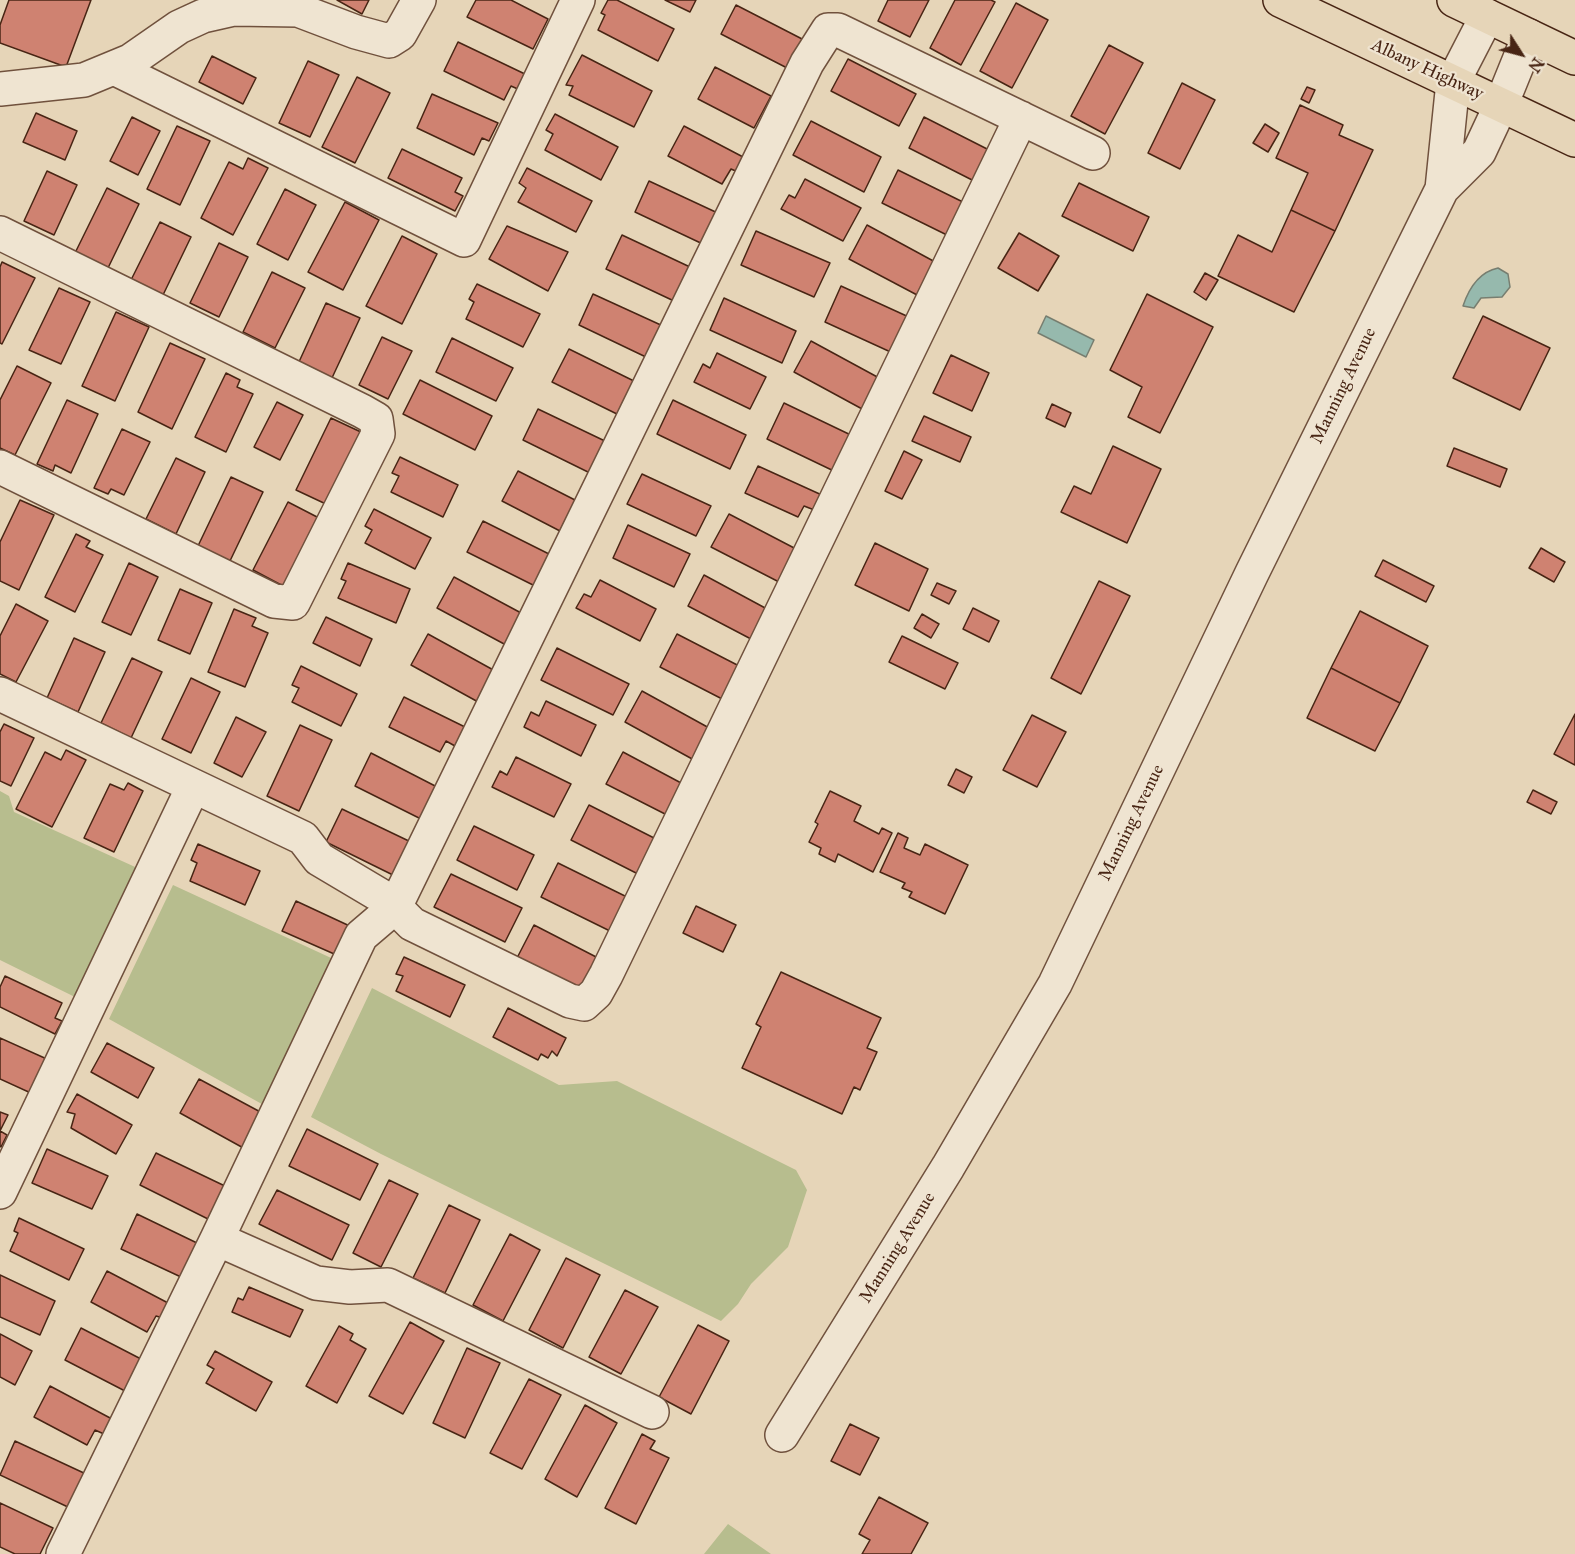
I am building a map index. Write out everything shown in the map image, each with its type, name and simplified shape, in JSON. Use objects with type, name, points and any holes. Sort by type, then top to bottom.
[{"type":"highway","name":"Albany Highway","points":[[1280,0],[1575,140]]},
{"type":"highway","points":[[1454,0],[1575,58]]},
{"type":"street","points":[[0,89],[84,80],[130,61],[179,27],[203,16],[234,9],[290,5],[356,32],[389,41],[399,34],[419,0]]},
{"type":"street","points":[[114,68],[464,240],[578,0]]},
{"type":"street","name":"Manning Avenue","points":[[1442,189],[1453,82],[1487,16]]},
{"type":"street","points":[[63,1554],[217,1239],[361,936],[395,907],[807,63],[828,30],[838,30],[1093,153]]},
{"type":"street","name":"Manning Avenue","points":[[782,1435],[948,1167],[1054,984],[1252,573],[1442,189],[1479,152],[1529,36]]},
{"type":"street","points":[[0,694],[303,838],[319,859],[388,900],[412,924],[570,1001],[584,1004],[596,993],[1021,118]]},
{"type":"street","points":[[0,233],[362,411],[376,419],[378,434],[293,603],[274,601],[0,467]]},
{"type":"street","points":[[0,1192],[193,787]]},
{"type":"street","points":[[217,1239],[316,1283],[350,1287],[388,1285],[652,1412]]},
{"type":"green space","points":[[0,791],[9,796],[14,812],[144,871],[79,999],[0,960]]},
{"type":"green space","points":[[173,885],[342,963],[269,1108],[109,1019]]},
{"type":"green space","points":[[372,988],[559,1085],[617,1081],[796,1170],[807,1190],[788,1247],[751,1284],[738,1304],[721,1321],[381,1154],[311,1117]]},
{"type":"green space","points":[[728,1524],[771,1554],[704,1554]]},
{"type":"water","points":[[1498,268],[1508,274],[1510,287],[1502,297],[1481,298],[1474,308],[1463,306],[1468,293],[1480,277]]},
{"type":"water","points":[[1046,316],[1094,340],[1086,357],[1038,333]]},
{"type":"building","points":[[9,0],[91,0],[66,67],[0,43],[0,25]]},
{"type":"building","points":[[337,0],[369,0],[362,14]]},
{"type":"building","points":[[476,0],[511,0],[548,19],[533,49],[467,17]]},
{"type":"building","points":[[608,0],[617,0],[674,29],[658,61],[598,30],[605,15],[601,13]]},
{"type":"building","points":[[665,0],[696,0],[690,12]]},
{"type":"building","points":[[888,0],[929,0],[910,37],[878,21]]},
{"type":"building","points":[[955,0],[995,2],[961,65],[930,48]]},
{"type":"building","points":[[1016,3],[1048,20],[1012,88],[980,71]]},
{"type":"building","points":[[736,5],[806,41],[791,70],[721,34]]},
{"type":"building","points":[[458,42],[527,75],[520,90],[511,86],[504,100],[444,71]]},
{"type":"building","points":[[1109,45],[1143,63],[1105,134],[1071,116]]},
{"type":"building","points":[[582,55],[652,91],[634,127],[569,95],[573,86],[566,85]]},
{"type":"building","points":[[212,56],[256,78],[243,104],[199,82]]},
{"type":"building","points":[[848,59],[916,94],[899,126],[831,91]]},
{"type":"building","points":[[308,61],[339,75],[310,137],[279,123]]},
{"type":"building","points":[[715,67],[771,96],[754,128],[698,99]]},
{"type":"building","points":[[357,77],[390,93],[355,163],[322,147]]},
{"type":"building","points":[[1182,83],[1215,100],[1180,169],[1148,153]]},
{"type":"building","points":[[1307,87],[1315,90],[1309,103],[1301,99]]},
{"type":"building","points":[[432,94],[498,123],[489,141],[482,138],[474,155],[417,128]]},
{"type":"building","points":[[1300,105],[1343,125],[1339,135],[1373,150],[1335,231],[1291,210],[1308,173],[1276,158]]},
{"type":"building","points":[[36,113],[77,131],[65,160],[23,142]]},
{"type":"building","points":[[555,114],[618,147],[601,180],[545,150],[553,134],[546,130]]},
{"type":"building","points":[[132,117],[160,131],[138,175],[110,161]]},
{"type":"building","points":[[924,117],[995,153],[980,184],[909,148]]},
{"type":"building","points":[[811,121],[881,157],[864,192],[793,155]]},
{"type":"building","points":[[1265,124],[1279,133],[1268,152],[1253,143]]},
{"type":"building","points":[[177,126],[210,141],[180,205],[147,189]]},
{"type":"building","points":[[684,126],[745,158],[738,172],[731,169],[722,184],[668,156]]},
{"type":"building","points":[[402,149],[462,178],[455,192],[463,196],[455,211],[388,178]]},
{"type":"building","points":[[248,158],[268,168],[233,235],[201,218],[229,162],[243,169]]},
{"type":"building","points":[[527,168],[592,201],[576,232],[518,202],[526,188],[519,183]]},
{"type":"building","points":[[898,170],[969,205],[953,238],[882,203]]},
{"type":"building","points":[[47,171],[77,185],[54,235],[24,221]]},
{"type":"building","points":[[805,179],[861,208],[843,241],[781,209],[789,195],[795,198]]},
{"type":"building","points":[[649,181],[722,215],[707,246],[635,212]]},
{"type":"building","points":[[1079,183],[1149,217],[1133,251],[1062,216]]},
{"type":"building","points":[[107,188],[139,204],[108,268],[75,253]]},
{"type":"building","points":[[285,189],[316,205],[288,260],[257,244]]},
{"type":"building","points":[[345,202],[379,220],[343,290],[308,272]]},
{"type":"building","points":[[1291,210],[1335,231],[1294,312],[1218,276],[1238,235],[1272,252]]},
{"type":"building","points":[[160,222],[191,237],[163,295],[131,280]]},
{"type":"building","points":[[867,225],[937,263],[919,296],[849,259]]},
{"type":"building","points":[[507,226],[568,252],[548,291],[489,259]]},
{"type":"building","points":[[756,231],[830,263],[814,297],[741,265]]},
{"type":"building","points":[[1019,233],[1059,256],[1038,291],[998,268]]},
{"type":"building","points":[[622,235],[690,267],[674,301],[606,269]]},
{"type":"building","points":[[402,236],[437,254],[402,324],[366,306]]},
{"type":"building","points":[[219,243],[248,257],[219,317],[190,303]]},
{"type":"building","points":[[2,262],[35,278],[2,344],[0,343],[0,267]]},
{"type":"building","points":[[272,272],[305,288],[275,348],[243,332]]},
{"type":"building","points":[[1205,273],[1218,280],[1206,300],[1194,292]]},
{"type":"building","points":[[477,284],[540,314],[523,347],[466,319],[474,302],[469,299]]},
{"type":"building","points":[[841,286],[911,318],[895,354],[825,322]]},
{"type":"building","points":[[59,288],[90,302],[61,364],[29,350]]},
{"type":"building","points":[[593,294],[663,326],[648,358],[579,325]]},
{"type":"building","points":[[1147,294],[1213,327],[1160,433],[1128,417],[1142,387],[1110,370]]},
{"type":"building","points":[[724,298],[796,331],[782,363],[710,330]]},
{"type":"building","points":[[326,303],[360,318],[331,380],[298,364]]},
{"type":"building","points":[[116,312],[149,327],[115,401],[82,386]]},
{"type":"building","points":[[1483,316],[1550,348],[1520,410],[1453,378]]},
{"type":"building","points":[[382,337],[412,351],[388,399],[359,385]]},
{"type":"building","points":[[452,338],[513,368],[496,401],[436,372]]},
{"type":"building","points":[[811,341],[881,379],[864,410],[794,372]]},
{"type":"building","points":[[170,343],[205,359],[172,429],[138,412]]},
{"type":"building","points":[[569,349],[640,384],[623,417],[552,382]]},
{"type":"building","points":[[717,353],[766,377],[750,409],[694,382],[703,364],[710,368]]},
{"type":"building","points":[[951,355],[989,373],[972,411],[933,393]]},
{"type":"building","points":[[17,366],[51,383],[15,455],[0,448],[0,400]]},
{"type":"building","points":[[226,373],[240,380],[237,387],[253,394],[226,452],[195,437]]},
{"type":"building","points":[[420,380],[492,416],[475,450],[403,414]]},
{"type":"building","points":[[67,400],[98,414],[71,473],[55,465],[53,471],[37,464]]},
{"type":"building","points":[[673,400],[746,435],[730,469],[657,434]]},
{"type":"building","points":[[277,402],[303,415],[280,460],[254,447]]},
{"type":"building","points":[[784,403],[855,437],[838,473],[767,439]]},
{"type":"building","points":[[1052,404],[1071,413],[1065,427],[1046,418]]},
{"type":"building","points":[[538,409],[607,442],[592,474],[523,440]]},
{"type":"building","points":[[924,416],[971,437],[960,462],[912,441]]},
{"type":"building","points":[[331,418],[363,433],[328,505],[296,490]]},
{"type":"building","points":[[122,429],[150,442],[124,495],[111,489],[108,494],[94,488]]},
{"type":"building","points":[[1113,446],[1161,469],[1127,543],[1061,512],[1074,486],[1091,494]]},
{"type":"building","points":[[1454,448],[1507,469],[1500,487],[1447,466]]},
{"type":"building","points":[[904,451],[922,460],[902,499],[885,491]]},
{"type":"building","points":[[400,457],[458,485],[443,517],[391,492],[399,476],[392,473]]},
{"type":"building","points":[[176,458],[205,472],[176,534],[146,519]]},
{"type":"building","points":[[758,466],[824,496],[817,511],[804,506],[798,517],[745,493]]},
{"type":"building","points":[[518,471],[575,500],[560,531],[502,501]]},
{"type":"building","points":[[642,474],[711,506],[696,536],[627,504]]},
{"type":"building","points":[[231,477],[263,492],[229,563],[197,548]]},
{"type":"building","points":[[20,500],[54,515],[19,590],[0,581],[0,542]]},
{"type":"building","points":[[288,502],[319,518],[285,587],[253,570]]},
{"type":"building","points":[[374,509],[431,538],[415,569],[365,543],[372,530],[365,526]]},
{"type":"building","points":[[729,514],[798,550],[781,583],[711,547]]},
{"type":"building","points":[[483,521],[551,555],[535,586],[467,552]]},
{"type":"building","points":[[628,525],[690,554],[674,587],[613,558]]},
{"type":"building","points":[[76,534],[90,541],[86,547],[103,555],[75,612],[45,597]]},
{"type":"building","points":[[875,543],[928,569],[909,611],[855,585]]},
{"type":"building","points":[[1541,548],[1565,562],[1554,582],[1529,568]]},
{"type":"building","points":[[1383,560],[1434,586],[1426,602],[1375,576]]},
{"type":"building","points":[[129,563],[158,577],[131,635],[102,622]]},
{"type":"building","points":[[348,563],[410,589],[396,623],[338,598],[346,581],[341,579]]},
{"type":"building","points":[[704,575],[767,609],[751,639],[688,606]]},
{"type":"building","points":[[454,577],[523,614],[506,645],[437,608]]},
{"type":"building","points":[[600,580],[656,609],[640,641],[576,608],[584,594],[591,597]]},
{"type":"building","points":[[1099,581],[1130,596],[1081,694],[1051,678]]},
{"type":"building","points":[[937,583],[956,591],[949,604],[931,595]]},
{"type":"building","points":[[180,589],[212,603],[190,654],[158,640]]},
{"type":"building","points":[[16,604],[48,621],[16,682],[0,674],[0,636]]},
{"type":"building","points":[[973,608],[999,621],[989,642],[963,629]]},
{"type":"building","points":[[234,609],[256,618],[252,626],[268,633],[245,687],[208,672]]},
{"type":"building","points":[[1360,611],[1428,646],[1400,703],[1331,668]]},
{"type":"building","points":[[922,614],[939,624],[931,638],[914,628]]},
{"type":"building","points":[[326,617],[372,639],[360,666],[313,643]]},
{"type":"building","points":[[428,634],[497,672],[480,703],[411,665]]},
{"type":"building","points":[[677,634],[745,669],[728,702],[660,667]]},
{"type":"building","points":[[902,636],[958,663],[945,689],[889,662]]},
{"type":"building","points":[[74,638],[105,652],[78,712],[47,698]]},
{"type":"building","points":[[557,648],[629,684],[613,715],[541,680]]},
{"type":"building","points":[[132,658],[162,672],[131,738],[101,723]]},
{"type":"building","points":[[301,666],[357,694],[341,726],[292,702],[299,688],[292,685]]},
{"type":"building","points":[[1331,668],[1400,703],[1375,751],[1307,718]]},
{"type":"building","points":[[191,678],[220,692],[191,753],[162,739]]},
{"type":"building","points":[[642,691],[711,729],[694,760],[625,722]]},
{"type":"building","points":[[404,697],[465,727],[455,746],[446,741],[440,752],[389,727]]},
{"type":"building","points":[[546,701],[596,725],[581,756],[524,727],[531,712],[539,716]]},
{"type":"building","points":[[1575,714],[1575,765],[1554,754]]},
{"type":"building","points":[[1032,715],[1066,732],[1037,787],[1003,770]]},
{"type":"building","points":[[236,717],[266,732],[242,777],[214,763]]},
{"type":"building","points":[[4,724],[34,738],[11,786],[0,781],[0,732]]},
{"type":"building","points":[[300,725],[332,740],[299,811],[267,796]]},
{"type":"building","points":[[66,750],[86,760],[52,827],[16,809],[45,752],[61,760]]},
{"type":"building","points":[[623,752],[683,784],[667,815],[606,784]]},
{"type":"building","points":[[371,753],[441,789],[425,821],[355,786]]},
{"type":"building","points":[[516,757],[571,784],[554,817],[492,787],[500,771],[507,775]]},
{"type":"building","points":[[956,769],[972,777],[964,793],[948,785]]},
{"type":"building","points":[[128,783],[143,791],[114,852],[84,838],[110,784],[124,790]]},
{"type":"building","points":[[1533,790],[1557,802],[1551,814],[1527,802]]},
{"type":"building","points":[[830,791],[861,806],[854,821],[879,834],[882,828],[892,833],[873,872],[838,854],[835,862],[819,854],[821,848],[809,842],[818,824],[815,822]]},
{"type":"building","points":[[589,805],[658,840],[640,875],[571,840]]},
{"type":"building","points":[[342,809],[413,843],[397,877],[326,842]]},
{"type":"building","points":[[474,826],[534,855],[517,890],[457,860]]},
{"type":"building","points":[[898,833],[908,838],[904,848],[920,855],[925,844],[968,865],[945,914],[909,897],[912,892],[902,888],[905,883],[880,872]]},
{"type":"building","points":[[198,844],[260,871],[245,905],[190,881],[197,863],[191,860]]},
{"type":"building","points":[[558,863],[629,898],[612,932],[541,897]]},
{"type":"building","points":[[451,874],[522,908],[505,942],[434,907]]},
{"type":"building","points":[[296,901],[354,928],[341,957],[282,931]]},
{"type":"building","points":[[696,906],[736,925],[723,952],[683,933]]},
{"type":"building","points":[[534,925],[602,960],[585,993],[517,958]]},
{"type":"building","points":[[404,957],[465,985],[450,1017],[396,991],[403,976],[396,974]]},
{"type":"building","points":[[781,972],[881,1018],[867,1048],[877,1052],[860,1090],[854,1087],[842,1114],[742,1068],[761,1027],[756,1024]]},
{"type":"building","points":[[5,976],[62,1003],[55,1018],[62,1021],[55,1034],[0,1007],[0,987]]},
{"type":"building","points":[[508,1008],[566,1038],[557,1056],[552,1051],[548,1058],[541,1054],[538,1060],[493,1037]]},
{"type":"building","points":[[0,1038],[49,1060],[33,1094],[0,1079]]},
{"type":"building","points":[[107,1043],[154,1068],[138,1098],[91,1072]]},
{"type":"building","points":[[199,1079],[266,1115],[247,1150],[180,1113]]},
{"type":"building","points":[[77,1094],[132,1125],[116,1154],[71,1128],[75,1114],[67,1112]]},
{"type":"building","points":[[0,1112],[8,1115],[0,1131]]},
{"type":"building","points":[[307,1129],[378,1164],[360,1200],[289,1166]]},
{"type":"building","points":[[0,1131],[7,1135],[1,1147],[0,1146]]},
{"type":"building","points":[[47,1149],[108,1176],[92,1209],[32,1183]]},
{"type":"building","points":[[156,1153],[227,1187],[210,1220],[140,1185]]},
{"type":"building","points":[[389,1180],[418,1194],[381,1267],[353,1253]]},
{"type":"building","points":[[277,1190],[349,1225],[332,1260],[259,1224]]},
{"type":"building","points":[[449,1205],[480,1220],[445,1293],[413,1278]]},
{"type":"building","points":[[137,1214],[197,1243],[181,1277],[121,1249]]},
{"type":"building","points":[[19,1218],[84,1249],[69,1280],[10,1251],[18,1233],[14,1231]]},
{"type":"building","points":[[510,1234],[540,1250],[503,1321],[473,1305]]},
{"type":"building","points":[[566,1258],[600,1275],[563,1348],[529,1330]]},
{"type":"building","points":[[107,1271],[170,1304],[163,1318],[156,1316],[147,1332],[91,1302]]},
{"type":"building","points":[[0,1275],[55,1301],[40,1335],[0,1317]]},
{"type":"building","points":[[249,1287],[303,1310],[290,1337],[232,1312],[238,1298],[243,1300]]},
{"type":"building","points":[[625,1290],[658,1307],[621,1374],[589,1357]]},
{"type":"building","points":[[410,1322],[444,1341],[403,1414],[369,1396]]},
{"type":"building","points":[[698,1325],[729,1341],[691,1414],[659,1397]]},
{"type":"building","points":[[339,1326],[353,1334],[350,1340],[366,1349],[337,1403],[306,1386]]},
{"type":"building","points":[[81,1328],[141,1359],[125,1391],[65,1360]]},
{"type":"building","points":[[0,1334],[32,1351],[15,1385],[0,1377]]},
{"type":"building","points":[[467,1348],[500,1363],[465,1438],[433,1423]]},
{"type":"building","points":[[215,1351],[272,1382],[256,1411],[206,1383],[214,1369],[207,1365]]},
{"type":"building","points":[[529,1379],[561,1395],[522,1469],[490,1453]]},
{"type":"building","points":[[50,1386],[112,1419],[104,1434],[95,1430],[87,1445],[34,1417]]},
{"type":"building","points":[[585,1405],[617,1423],[577,1497],[545,1479]]},
{"type":"building","points":[[850,1424],[879,1438],[860,1475],[831,1461]]},
{"type":"building","points":[[642,1434],[655,1441],[650,1449],[669,1458],[636,1524],[605,1508]]},
{"type":"building","points":[[15,1441],[86,1474],[70,1508],[0,1475]]},
{"type":"building","points":[[879,1497],[928,1523],[911,1554],[862,1554],[870,1540],[859,1534]]},
{"type":"building","points":[[0,1503],[53,1528],[40,1554],[15,1554],[0,1547]]}]
